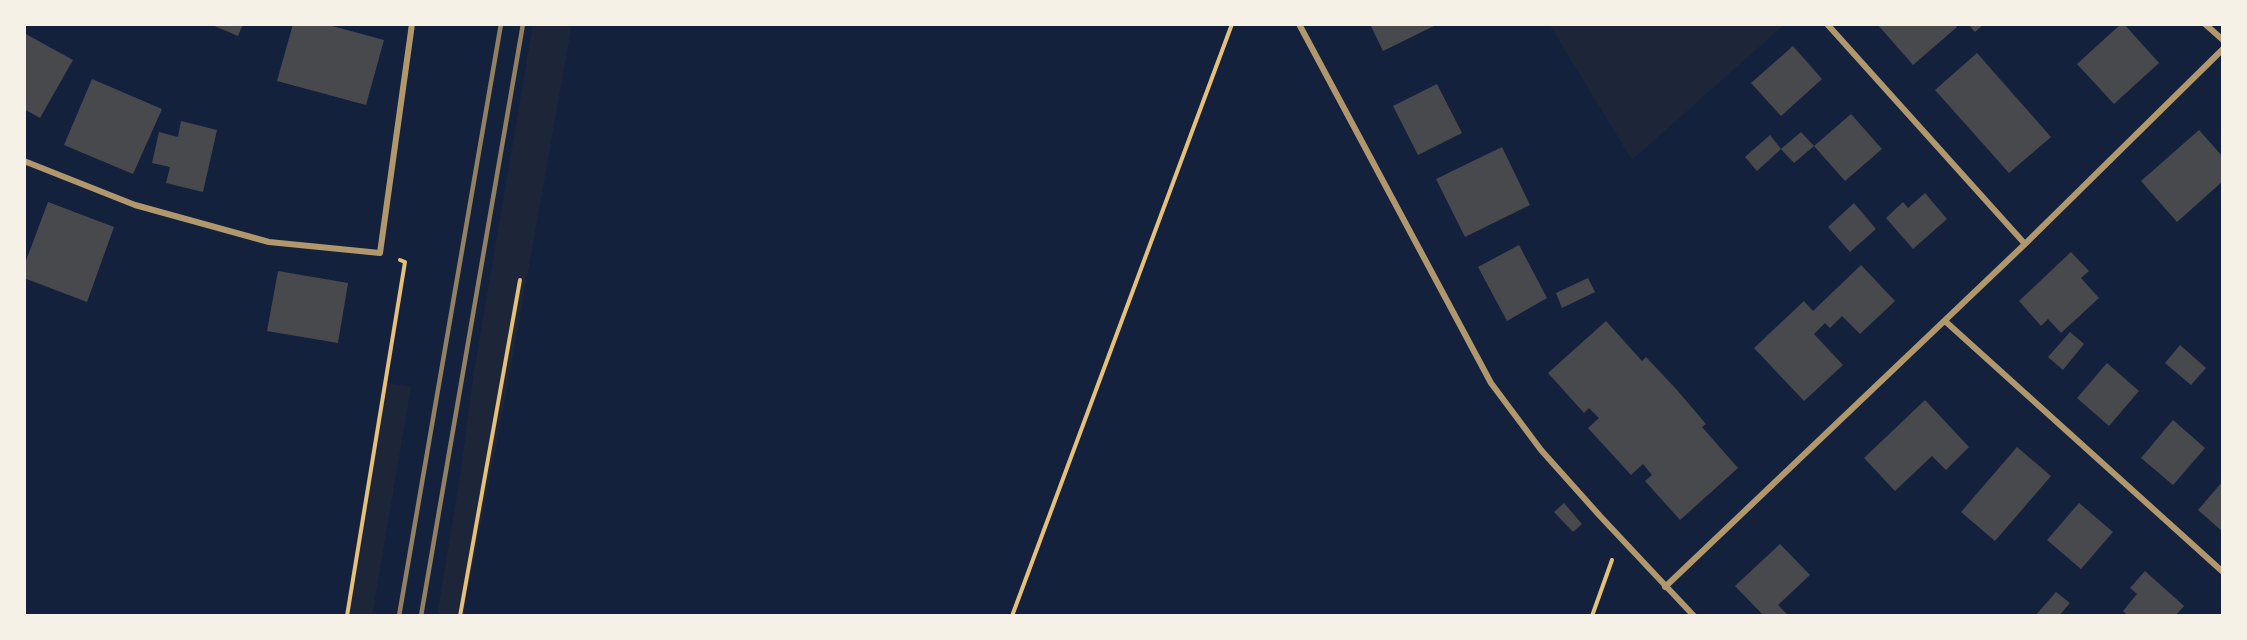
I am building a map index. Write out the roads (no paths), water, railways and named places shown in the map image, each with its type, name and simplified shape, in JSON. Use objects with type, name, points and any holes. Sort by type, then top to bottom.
[{"type":"street","points":[[24,161],[135,205],[269,242],[380,253],[412,24]]},
{"type":"street","points":[[1299,24],[1491,382],[1541,450],[1694,616]]},
{"type":"street","points":[[1827,24],[2025,244]]},
{"type":"street","points":[[2205,24],[2223,40]]},
{"type":"street","points":[[1665,586],[1945,321],[2223,49]]},
{"type":"street","points":[[1945,321],[2223,572]]},
{"type":"railway","points":[[399,616],[501,24]]},
{"type":"railway","points":[[421,616],[523,24]]}]
